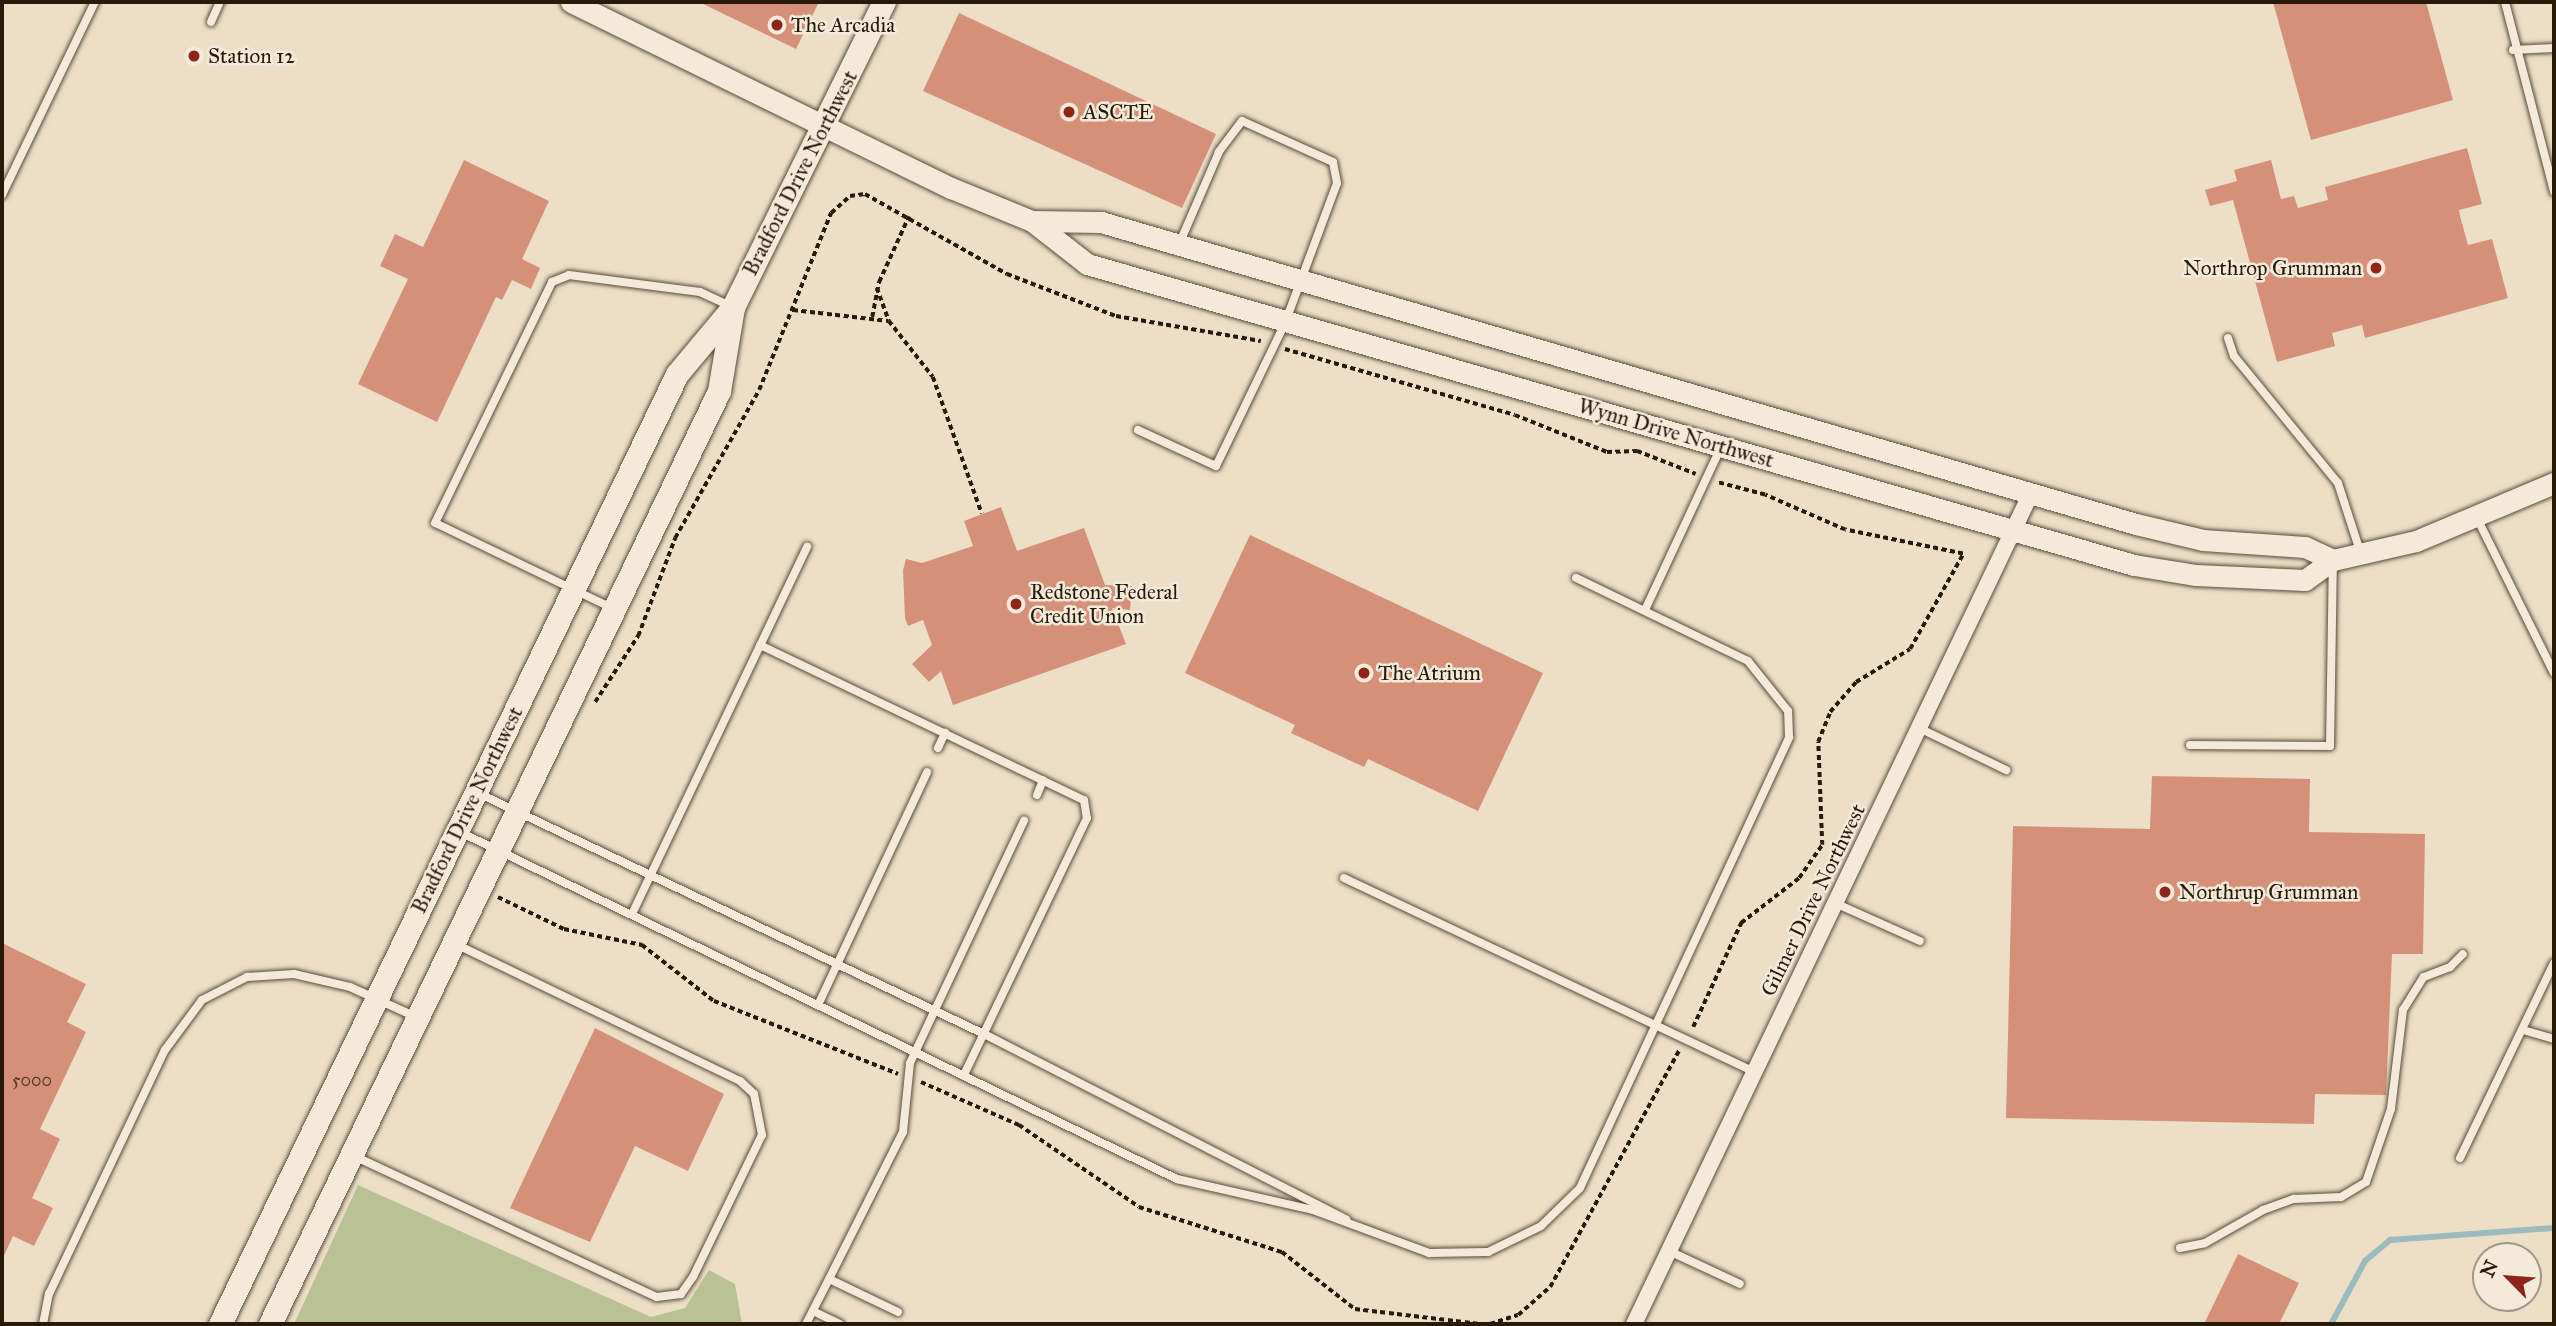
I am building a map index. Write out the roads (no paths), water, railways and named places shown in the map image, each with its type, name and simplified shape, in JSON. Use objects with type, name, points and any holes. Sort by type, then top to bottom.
[{"type":"main road","name":"Bradford Drive Northwest","points":[[220,1324],[677,374],[733,307],[825,126],[884,2]]},
{"type":"main road","name":"Bradford Drive Northwest","points":[[270,1324],[455,943],[507,855],[517,812],[719,391],[733,307]]},
{"type":"street","name":"Wynn Drive Northwest","points":[[570,2],[825,126],[1032,221],[1087,264],[1285,323],[1722,444],[2012,533],[2196,575],[2305,580],[2333,560],[2416,541],[2554,483]]},
{"type":"street","name":"Wynn Drive Northwest","points":[[1032,221],[1101,222],[2031,493],[2203,540],[2305,547],[2333,560]]},
{"type":"street","name":"Gilmer Drive Northwest","points":[[1634,1324],[2031,493]]},
{"type":"lane","points":[[2,195],[94,2]]},
{"type":"lane","points":[[211,22],[220,2]]},
{"type":"lane","points":[[2505,2],[2513,50],[2554,192]]},
{"type":"lane","points":[[2513,50],[2554,48]]},
{"type":"lane","points":[[1138,430],[1216,466],[1285,323],[1297,281],[1337,172],[1333,162],[1242,121],[1219,152],[1178,245]]},
{"type":"lane","points":[[615,610],[435,523],[552,282],[569,275],[700,292],[733,307]]},
{"type":"lane","points":[[2228,338],[2234,356],[2338,482],[2360,554]]},
{"type":"lane","points":[[1645,610],[1722,444]]},
{"type":"lane","points":[[2476,516],[2554,673]]},
{"type":"lane","points":[[632,914],[807,547]]},
{"type":"lane","points":[[2190,746],[2330,746],[2333,560]]},
{"type":"lane","points":[[457,831],[916,1049],[1177,1179],[1357,1226],[1445,1255],[1488,1252],[1524,1237],[1580,1188],[1785,754],[1791,723],[1782,699],[1748,661],[1576,578]]},
{"type":"lane","points":[[760,645],[1084,800],[1087,818],[965,1073]]},
{"type":"lane","points":[[1919,728],[2006,770]]},
{"type":"lane","points":[[938,748],[945,733]]},
{"type":"lane","points":[[818,1003],[927,772]]},
{"type":"lane","points":[[1037,795],[1043,780]]},
{"type":"lane","points":[[476,792],[984,1034],[1357,1226]]},
{"type":"lane","points":[[806,1324],[903,1132],[907,1077],[916,1049],[1024,821]]},
{"type":"lane","points":[[1344,878],[1754,1072]]},
{"type":"lane","points":[[1835,903],[1920,941]]},
{"type":"lane","points":[[351,1155],[657,1297],[681,1294],[693,1277],[762,1135],[754,1094],[740,1081],[455,943]]},
{"type":"lane","points":[[2180,1248],[2205,1243],[2263,1210],[2294,1199],[2341,1197],[2366,1182],[2391,1110],[2403,1010],[2424,977],[2450,967],[2462,954]]},
{"type":"lane","points":[[2460,1158],[2554,963]]},
{"type":"lane","points":[[43,1324],[49,1294],[164,1050],[202,1000],[247,977],[294,974],[376,999],[418,1018]]},
{"type":"lane","points":[[2523,1030],[2554,1039]]},
{"type":"lane","points":[[1669,1251],[1740,1284]]},
{"type":"lane","points":[[829,1279],[898,1312]]},
{"type":"lane","points":[[813,1311],[840,1324]]},
{"type":"waterway","points":[[2331,1324],[2365,1261],[2390,1240],[2554,1228]]},
{"type":"place","name":"The Arcadia","points":[[777,25]]},
{"type":"place","name":"Station 12","points":[[194,56]]},
{"type":"place","name":"ASCTE","points":[[1069,112]]},
{"type":"place","name":"Northrop Grumman","points":[[2376,268]]},
{"type":"place","name":"Redstone Federal Credit Union","points":[[1016,604]]},
{"type":"place","name":"The Atrium","points":[[1364,673]]},
{"type":"place","name":"Northrup Grumman","points":[[2165,892]]}]
